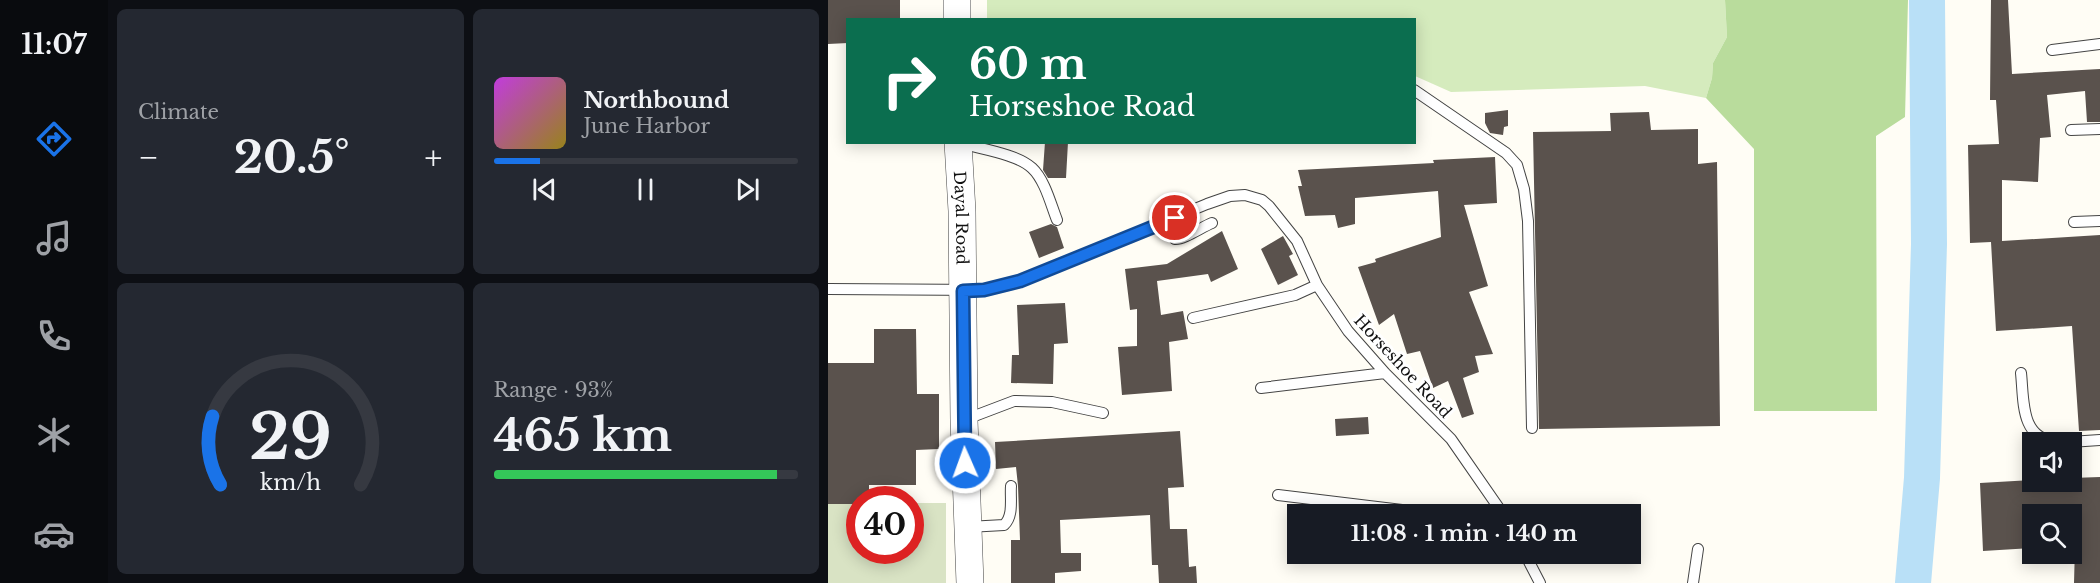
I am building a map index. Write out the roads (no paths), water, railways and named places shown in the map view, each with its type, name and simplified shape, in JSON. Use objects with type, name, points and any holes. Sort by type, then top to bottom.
[{"type":"street","points":[[957,0],[957,18]]},
{"type":"street","name":"Dayal Road","points":[[959,144],[964,420],[970,583]]},
{"type":"lane","points":[[2052,50],[2100,44]]},
{"type":"lane","points":[[1416,91],[1506,153],[1517,165],[1524,189],[1528,221],[1533,428]]},
{"type":"lane","points":[[2071,130],[2100,129]]},
{"type":"lane","points":[[966,144],[1018,159],[1033,169],[1042,183],[1057,220]]},
{"type":"lane","name":"Horseshoe Road","points":[[828,289],[984,290],[1020,281],[1230,196],[1253,196],[1269,206],[1297,242],[1317,285],[1348,331],[1385,373],[1451,439],[1496,504]]},
{"type":"lane","points":[[2074,222],[2100,221]]},
{"type":"lane","points":[[1159,224],[1174,239],[1182,240],[1192,232],[1212,223]]},
{"type":"lane","points":[[1193,318],[1295,295],[1317,285]]},
{"type":"lane","points":[[1261,388],[1385,373]]},
{"type":"lane","points":[[2021,373],[2025,418],[2034,432]]},
{"type":"lane","points":[[964,420],[1014,401],[1052,402],[1103,413]]},
{"type":"lane","points":[[2082,441],[2100,440]]},
{"type":"lane","points":[[968,527],[1004,525],[1010,516],[1011,486]]},
{"type":"lane","points":[[1278,495],[1352,504]]},
{"type":"lane","points":[[1693,583],[1698,549]]},
{"type":"lane","points":[[1530,564],[1540,583]]},
{"type":"waterway","points":[[1913,583],[1922,478],[1929,244],[1927,0]]}]
